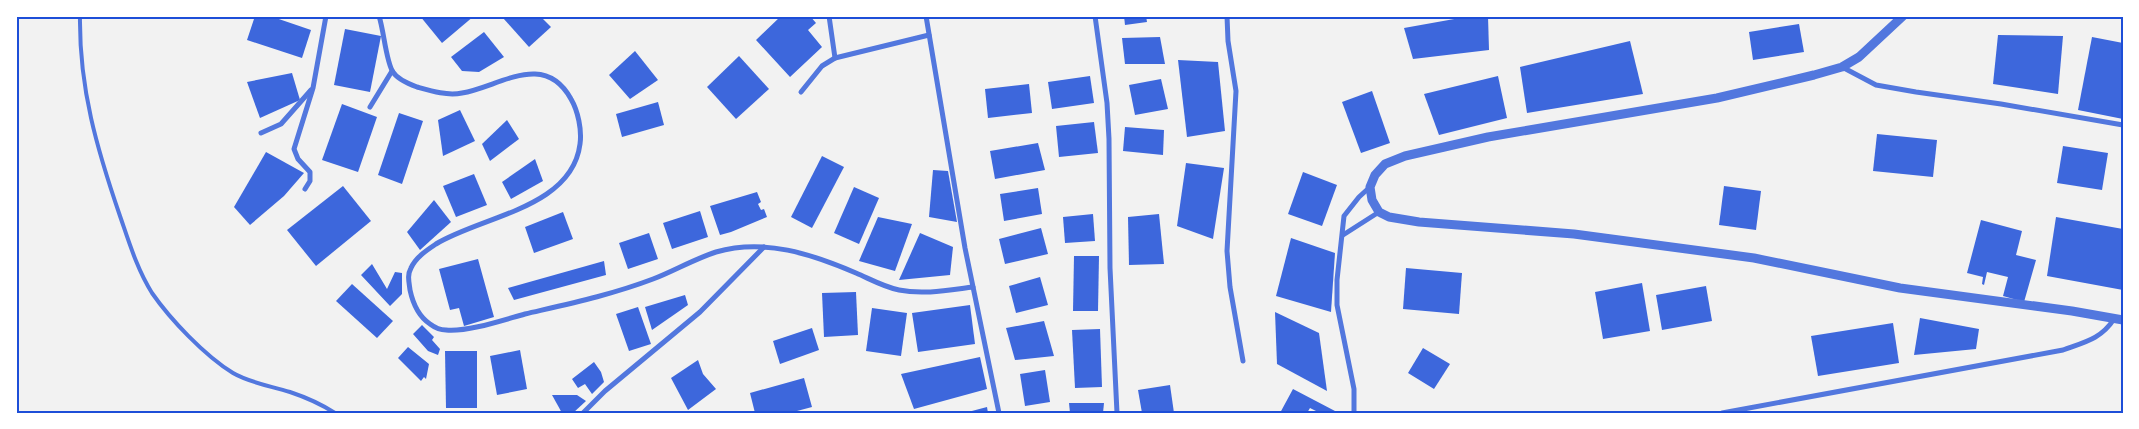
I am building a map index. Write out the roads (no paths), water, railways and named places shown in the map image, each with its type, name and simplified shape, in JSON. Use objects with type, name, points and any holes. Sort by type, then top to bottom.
[{"type":"street","points":[[305,189],[310,180],[310,172],[298,159],[294,149],[314,88],[326,16]]},
{"type":"street","points":[[379,16],[392,71],[411,85],[453,94],[464,93],[518,75],[542,75],[554,81],[565,90],[572,100],[581,137],[576,160],[561,185],[544,196],[493,220],[443,240],[426,251],[411,267],[408,279],[412,300],[424,320],[434,327],[454,330],[489,324],[611,294],[717,252],[731,249],[764,247],[806,254],[899,290],[930,291],[973,287]]},
{"type":"street","points":[[829,16],[835,58]]},
{"type":"street","points":[[926,16],[973,287],[999,413]]},
{"type":"street","points":[[1095,16],[1107,103],[1110,268],[1117,413]]},
{"type":"street","points":[[1227,16],[1228,41],[1236,91],[1227,251],[1230,286],[1243,361]]},
{"type":"street","points":[[1354,413],[1354,389],[1337,305],[1339,250],[1343,235],[1342,225],[1344,216],[1359,197],[1370,187],[1375,175],[1386,164],[1405,156],[1488,137],[1716,98],[1805,78],[1842,67],[1858,57],[1903,16]]},
{"type":"street","points":[[801,92],[822,66],[835,58],[929,35]]},
{"type":"street","points":[[1842,67],[1876,85],[2123,125]]},
{"type":"street","points":[[370,106],[392,71]]},
{"type":"street","points":[[261,132],[280,124],[314,88]]},
{"type":"street","points":[[1370,187],[1372,200],[1379,212],[1389,217],[1419,222],[1574,234],[1754,258],[1900,288],[2118,319]]},
{"type":"street","points":[[1343,235],[1379,212]]},
{"type":"street","points":[[584,413],[605,391],[700,312],[764,247]]},
{"type":"street","points":[[1722,413],[2063,350],[2099,336],[2118,319]]},
{"type":"lane","points":[[80,16],[79,50],[82,75],[99,153],[138,267],[152,292],[170,316],[195,342],[231,372],[256,383],[303,397],[335,413]]}]
